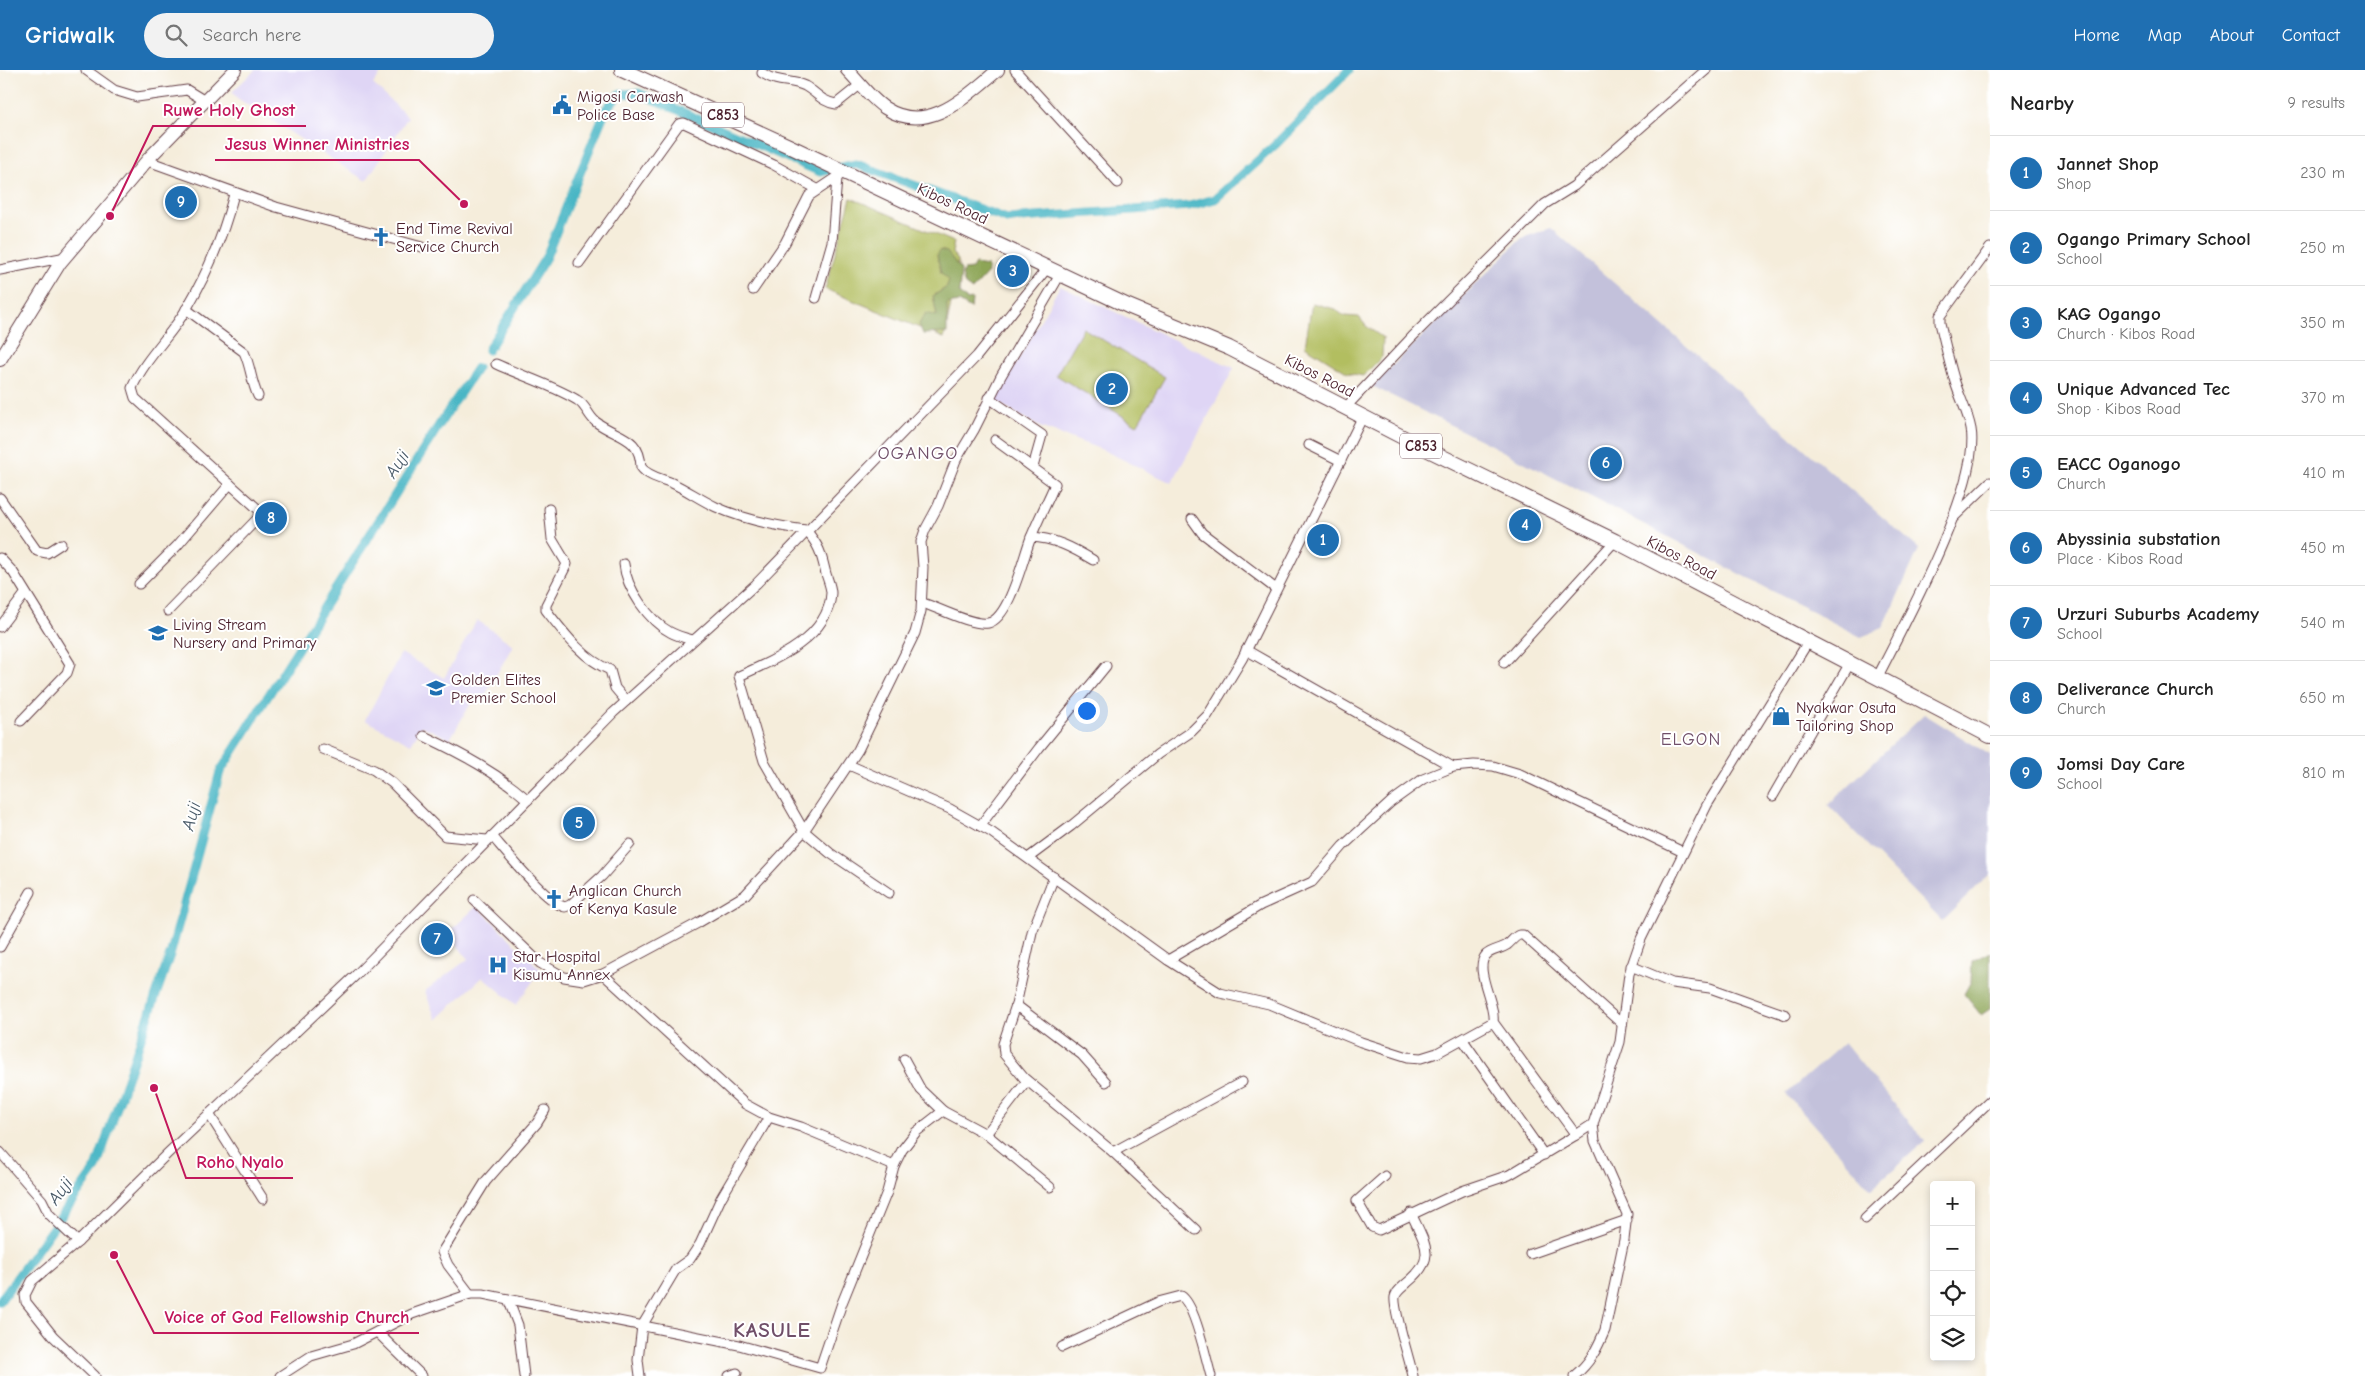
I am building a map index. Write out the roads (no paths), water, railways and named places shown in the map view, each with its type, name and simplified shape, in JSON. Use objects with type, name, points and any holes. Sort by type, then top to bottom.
[{"type":"main road","name":"Kibos Road","points":[[622,70],[822,162],[842,174],[1061,273],[1128,306],[1229,348],[1615,541],[1990,736]]},
{"type":"street","points":[[86,70],[114,90],[137,97],[187,90],[205,101]]},
{"type":"street","points":[[0,360],[66,257],[148,160],[235,70]]},
{"type":"street","points":[[847,70],[884,108],[905,118],[926,117],[949,109],[998,70]]},
{"type":"street","points":[[1015,70],[1118,184]]},
{"type":"street","points":[[1346,408],[1412,337],[1545,204],[1574,186],[1706,70]]},
{"type":"street","points":[[762,72],[773,80],[804,86],[821,99],[836,104],[861,84]]},
{"type":"street","points":[[579,264],[679,124],[684,123],[774,165],[816,190]]},
{"type":"street","points":[[148,160],[234,194],[422,246]]},
{"type":"street","points":[[753,290],[785,243],[809,196],[842,174]]},
{"type":"street","points":[[816,298],[832,242],[842,174]]},
{"type":"street","points":[[168,611],[260,516],[259,510],[181,442],[135,398],[132,392],[135,380],[186,309],[212,257],[226,223],[234,194]]},
{"type":"street","points":[[1877,678],[1920,593],[1952,519],[1968,473],[1972,431],[1955,383],[1940,323],[1940,316],[1990,248]]},
{"type":"street","points":[[0,270],[66,257]]},
{"type":"street","points":[[96,1376],[53,1336],[29,1306],[25,1295],[32,1281],[78,1242],[209,1114],[356,975],[626,701],[756,584],[806,530],[977,356],[1048,267]]},
{"type":"street","points":[[474,900],[528,952],[556,974],[577,980],[604,974],[745,895],[804,831],[849,765],[915,633],[922,603],[921,542],[925,530],[938,506],[956,460],[989,398],[1061,273]]},
{"type":"street","points":[[186,309],[244,352],[249,362],[253,387],[258,396]]},
{"type":"street","points":[[496,364],[582,403],[595,422],[622,436],[638,449],[641,454],[641,467],[647,473],[674,484],[717,508],[774,525],[806,530],[820,548],[831,593],[825,614],[799,646],[772,662],[739,676],[764,760],[804,831],[830,853],[888,892]]},
{"type":"street","points":[[989,398],[1042,434],[1033,467]]},
{"type":"street","points":[[1028,858],[1158,754],[1191,732],[1217,701],[1246,650],[1363,416]]},
{"type":"street","points":[[922,603],[980,624],[990,623],[998,618],[1016,582],[1031,537],[1055,484],[1033,467],[1025,464],[995,440]]},
{"type":"street","points":[[1309,446],[1341,461]]},
{"type":"street","points":[[1952,519],[1990,482]]},
{"type":"street","points":[[139,584],[177,546],[230,484]]},
{"type":"street","points":[[1,503],[37,551],[47,553],[61,544]]},
{"type":"street","points":[[549,509],[552,539],[567,564],[546,605],[546,610],[580,649],[595,663],[610,670],[615,688],[626,701]]},
{"type":"street","points":[[1192,519],[1202,533],[1276,589]]},
{"type":"street","points":[[1031,537],[1045,538],[1074,549],[1093,560]]},
{"type":"street","points":[[1504,663],[1615,541]]},
{"type":"street","points":[[0,558],[12,572],[70,666],[67,673],[21,721]]},
{"type":"street","points":[[624,564],[629,582],[655,620],[668,632],[693,640]]},
{"type":"street","points":[[0,627],[26,594]]},
{"type":"street","points":[[1574,1376],[1587,1365],[1605,1330],[1627,1220],[1627,1214],[1620,1195],[1595,1141],[1593,1124],[1620,1042],[1624,1000],[1631,966],[1641,939],[1707,806],[1808,642]]},
{"type":"street","points":[[1246,650],[1453,767]]},
{"type":"street","points":[[1773,796],[1850,663]]},
{"type":"street","points":[[980,826],[1044,741],[1106,666]]},
{"type":"street","points":[[424,736],[487,768],[506,780],[528,800]]},
{"type":"street","points":[[323,749],[374,770],[392,783],[445,836],[490,838],[554,902],[565,907],[570,905],[602,876],[630,844]]},
{"type":"street","points":[[849,765],[950,809],[980,826],[1028,858],[1168,960],[1220,992],[1270,1004],[1361,1042],[1408,1057],[1421,1058],[1463,1040],[1493,1022]]},
{"type":"street","points":[[1168,960],[1261,905],[1312,882],[1328,861],[1391,802],[1423,779],[1453,767],[1493,766],[1520,774],[1683,852]]},
{"type":"street","points":[[1054,877],[1032,932],[1016,1005],[1002,1049],[1008,1062],[1027,1081],[1113,1152],[1196,1230]]},
{"type":"street","points":[[0,947],[31,892]]},
{"type":"street","points":[[1576,1135],[1493,1022],[1493,1009],[1484,978],[1482,963],[1488,954],[1507,945],[1518,934],[1523,935],[1622,1024]]},
{"type":"street","points":[[1631,966],[1672,983],[1710,988],[1786,1015]]},
{"type":"street","points":[[604,974],[745,1104],[769,1117],[801,1127],[894,1166]]},
{"type":"street","points":[[1016,1005],[1074,1049],[1106,1082]]},
{"type":"street","points":[[1463,1040],[1544,1155]]},
{"type":"street","points":[[904,1059],[921,1090],[943,1111],[986,1134],[1050,1187]]},
{"type":"street","points":[[986,1134],[1027,1081]]},
{"type":"street","points":[[1113,1152],[1242,1082]]},
{"type":"street","points":[[1865,1219],[1990,1101]]},
{"type":"street","points":[[470,1294],[448,1265],[442,1252],[486,1181],[537,1123],[545,1110]]},
{"type":"street","points":[[280,1376],[311,1356],[353,1344],[412,1314],[470,1294],[508,1299],[739,1345],[819,1372],[842,1302],[887,1192],[894,1166],[902,1150],[916,1132],[943,1111]]},
{"type":"street","points":[[209,1114],[263,1200]]},
{"type":"street","points":[[640,1376],[638,1360],[642,1326],[676,1269],[690,1259],[700,1244],[721,1198],[769,1117]]},
{"type":"street","points":[[1385,1176],[1357,1201],[1375,1230],[1384,1230],[1411,1213],[1431,1207],[1462,1191],[1508,1175],[1593,1124]]},
{"type":"street","points":[[0,1152],[42,1200],[49,1214],[78,1242]]},
{"type":"street","points":[[1411,1213],[1426,1246],[1428,1257],[1426,1264],[1414,1278],[1398,1291],[1395,1303],[1413,1376]]},
{"type":"street","points":[[1530,1254],[1627,1220]]},
{"type":"street","points":[[1062,1347],[1158,1302],[1182,1296],[1186,1299],[1193,1313],[1211,1376]]},
{"type":"street","points":[[508,1299],[518,1326],[524,1376]]},
{"type":"street","points":[[377,1332],[422,1376]]},
{"type":"waterway","points":[[488,350],[546,257],[606,109],[619,94],[639,93],[820,172],[856,164],[1007,219],[1189,206],[1215,199],[1275,145],[1349,70]]},
{"type":"waterway","name":"Auji","points":[[0,1301],[96,1168],[171,952],[220,772],[477,368]]},
{"type":"place","name":"Migosi Carwash Police Base","points":[[562,105]]},
{"type":"place","name":"Jomsi Day Care","points":[[181,202]]},
{"type":"place","name":"Jesus Winner Ministries","points":[[464,204]]},
{"type":"place","name":"Ruwe Holy Ghost","points":[[110,216]]},
{"type":"place","name":"End Time Revival Service Church","points":[[381,237]]},
{"type":"place","name":"KAG Ogango","points":[[1013,271]]},
{"type":"place","name":"Ogango Primary School","points":[[1112,389]]},
{"type":"place","name":"Abyssinia substation","points":[[1606,463]]},
{"type":"place","name":"Deliverance Church","points":[[271,518]]},
{"type":"place","name":"Unique Advanced Tec","points":[[1525,525]]},
{"type":"place","name":"Jannet Shop","points":[[1323,540]]},
{"type":"place","name":"Living Stream Nursery and Primary","points":[[158,633]]},
{"type":"place","name":"Golden Elites Premier School","points":[[436,688]]},
{"type":"place","name":"Nyakwar Osuta Tailoring Shop","points":[[1781,716]]},
{"type":"place","name":"EACC Oganogo","points":[[579,823]]},
{"type":"place","name":"Anglican Church of Kenya Kasule","points":[[554,899]]},
{"type":"place","name":"Urzuri Suburbs Academy","points":[[437,939]]},
{"type":"place","name":"Star Hospital Kisumu Annex","points":[[498,965]]},
{"type":"place","name":"Roho Nyalo","points":[[154,1088]]},
{"type":"place","name":"Voice of God Fellowship Church","points":[[114,1255]]},
{"type":"district","name":"OGANGO","points":[[918,452]]},
{"type":"district","name":"ELGON","points":[[1691,739]]},
{"type":"district","name":"KASULE","points":[[772,1330]]}]
